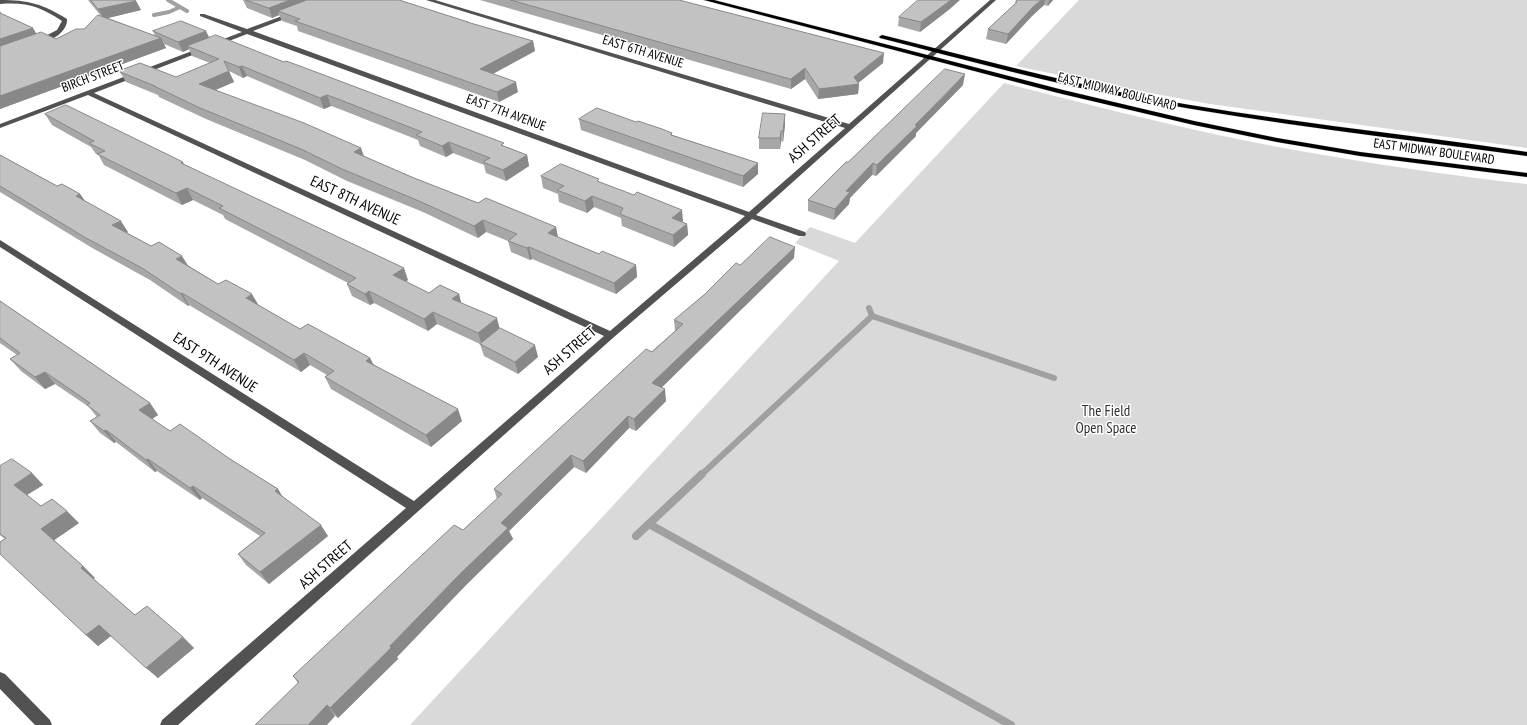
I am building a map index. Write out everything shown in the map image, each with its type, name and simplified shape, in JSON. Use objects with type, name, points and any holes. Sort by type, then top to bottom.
[{"type":"main road","name":"EAST MIDWAY BOULEVARD","points":[[708,0],[933,54],[1100,90],[1257,117],[1527,154]]},
{"type":"main road","name":"EAST MIDWAY BOULEVARD","points":[[732,0],[1129,108],[1257,136],[1405,160],[1527,175]]},
{"type":"main road","points":[[1257,117],[1257,136]]},
{"type":"street","name":"EAST 6TH AVENUE","points":[[428,0],[851,127]]},
{"type":"street","name":"ASH STREET","points":[[167,725],[414,507],[751,215],[993,0]]},
{"type":"street","points":[[0,2],[25,1],[38,4],[65,20],[64,27],[48,38],[31,44]]},
{"type":"street","name":"BIRCH STREET","points":[[0,126],[299,12]]},
{"type":"street","name":"EAST 7TH AVENUE","points":[[202,15],[802,234]]},
{"type":"street","name":"EAST 8TH AVENUE","points":[[88,92],[612,335]]},
{"type":"street","name":"EAST 9TH AVENUE","points":[[0,243],[414,507]]},
{"type":"street","points":[[0,679],[45,725]]},
{"type":"green space","points":[[1079,0],[1527,0],[1527,148],[1210,104],[1106,85],[1016,66]]},
{"type":"green space","name":"The Field Open Space","points":[[1004,83],[1106,109],[1278,147],[1402,168],[1527,184],[1527,725],[410,725],[839,261],[795,243],[810,227],[855,243]]},
{"type":"building","points":[[91,0],[135,0],[136,1],[98,9]]},
{"type":"building","points":[[246,0],[290,0],[269,8]]},
{"type":"building","points":[[307,0],[399,0],[533,41],[480,69],[516,82],[497,92],[295,21],[300,19],[278,11]]},
{"type":"building","points":[[511,0],[679,0],[884,53],[854,77],[859,84],[819,89],[805,68],[791,79]]},
{"type":"building","points":[[918,0],[951,0],[921,22],[899,17]]},
{"type":"building","points":[[1017,0],[1041,0],[1008,34],[988,29],[1017,2]]},
{"type":"building","points":[[0,13],[33,28],[0,39]]},
{"type":"building","points":[[98,15],[161,38],[0,96],[0,46],[41,32],[56,39],[76,29],[84,29]]},
{"type":"building","points":[[181,21],[206,31],[178,42],[153,31]]},
{"type":"building","points":[[216,35],[284,62],[286,61],[300,66],[504,143],[501,145],[527,155],[503,170],[483,162],[490,158],[449,142],[442,146],[416,135],[422,132],[338,99],[327,95],[320,98],[242,66],[239,67],[224,61],[229,71],[199,84],[304,123],[361,148],[354,152],[414,178],[478,203],[486,198],[556,227],[548,233],[599,254],[602,251],[636,265],[614,283],[529,247],[527,248],[508,241],[517,234],[483,220],[474,226],[342,169],[301,149],[200,108],[155,86],[120,72],[121,70],[140,63],[176,77],[219,59],[187,46]]},
{"type":"building","points":[[945,69],[965,74],[915,125],[917,126],[877,165],[873,163],[846,191],[850,192],[835,209],[808,200],[846,162],[848,162]]},
{"type":"building","points":[[66,105],[183,162],[181,163],[404,268],[393,275],[429,293],[440,285],[459,294],[452,299],[497,318],[478,333],[433,312],[424,319],[369,291],[365,294],[347,284],[356,278],[219,208],[223,206],[187,188],[176,193],[97,154],[105,151],[89,143],[94,141],[45,114]]},
{"type":"building","points":[[597,108],[636,122],[638,121],[662,129],[672,133],[671,135],[758,163],[743,176],[579,119]]},
{"type":"building","points":[[763,113],[785,114],[783,131],[781,131],[780,138],[759,138]]},
{"type":"building","points":[[0,155],[57,186],[62,184],[80,194],[76,196],[121,221],[112,225],[151,246],[159,242],[182,256],[176,259],[218,284],[226,280],[252,294],[246,298],[300,329],[308,324],[370,358],[366,361],[458,409],[426,435],[325,377],[334,371],[304,353],[294,360],[182,293],[181,294],[142,268],[86,238],[0,186]]},
{"type":"building","points":[[561,164],[599,179],[597,181],[634,195],[637,192],[682,210],[672,218],[687,224],[673,235],[620,214],[623,208],[592,196],[585,201],[557,190],[564,186],[541,176]]},
{"type":"building","points":[[770,237],[795,247],[652,383],[665,389],[634,419],[628,416],[583,461],[571,455],[501,523],[508,528],[461,573],[390,646],[391,648],[330,708],[327,705],[308,725],[255,725],[299,682],[293,676],[454,525],[463,530],[502,494],[494,489],[646,349],[652,352],[683,324],[674,320],[705,294],[736,263],[740,265]]},
{"type":"building","points":[[0,301],[150,403],[139,410],[170,431],[180,424],[230,459],[278,489],[275,491],[321,525],[260,572],[238,554],[265,533],[193,486],[190,488],[148,459],[146,460],[106,430],[104,431],[90,421],[100,415],[87,405],[90,403],[45,372],[35,377],[10,359],[20,353],[0,338]]},
{"type":"building","points":[[500,328],[535,345],[515,362],[480,344]]},
{"type":"building","points":[[12,459],[32,473],[14,485],[41,506],[52,499],[67,511],[41,529],[83,566],[81,568],[135,615],[147,606],[183,637],[146,668],[99,625],[86,635],[0,554],[0,542],[6,538],[0,534],[0,466]]},
{"type":"waterway","points":[[168,0],[187,11]]},
{"type":"waterway","points":[[154,15],[169,12],[180,7]]},
{"type":"waterway","points":[[869,308],[872,316]]},
{"type":"waterway","points":[[701,475],[872,316]]},
{"type":"waterway","points":[[872,316],[1054,378]]},
{"type":"waterway","points":[[636,536],[702,474]]},
{"type":"waterway","points":[[649,524],[1011,725]]}]
